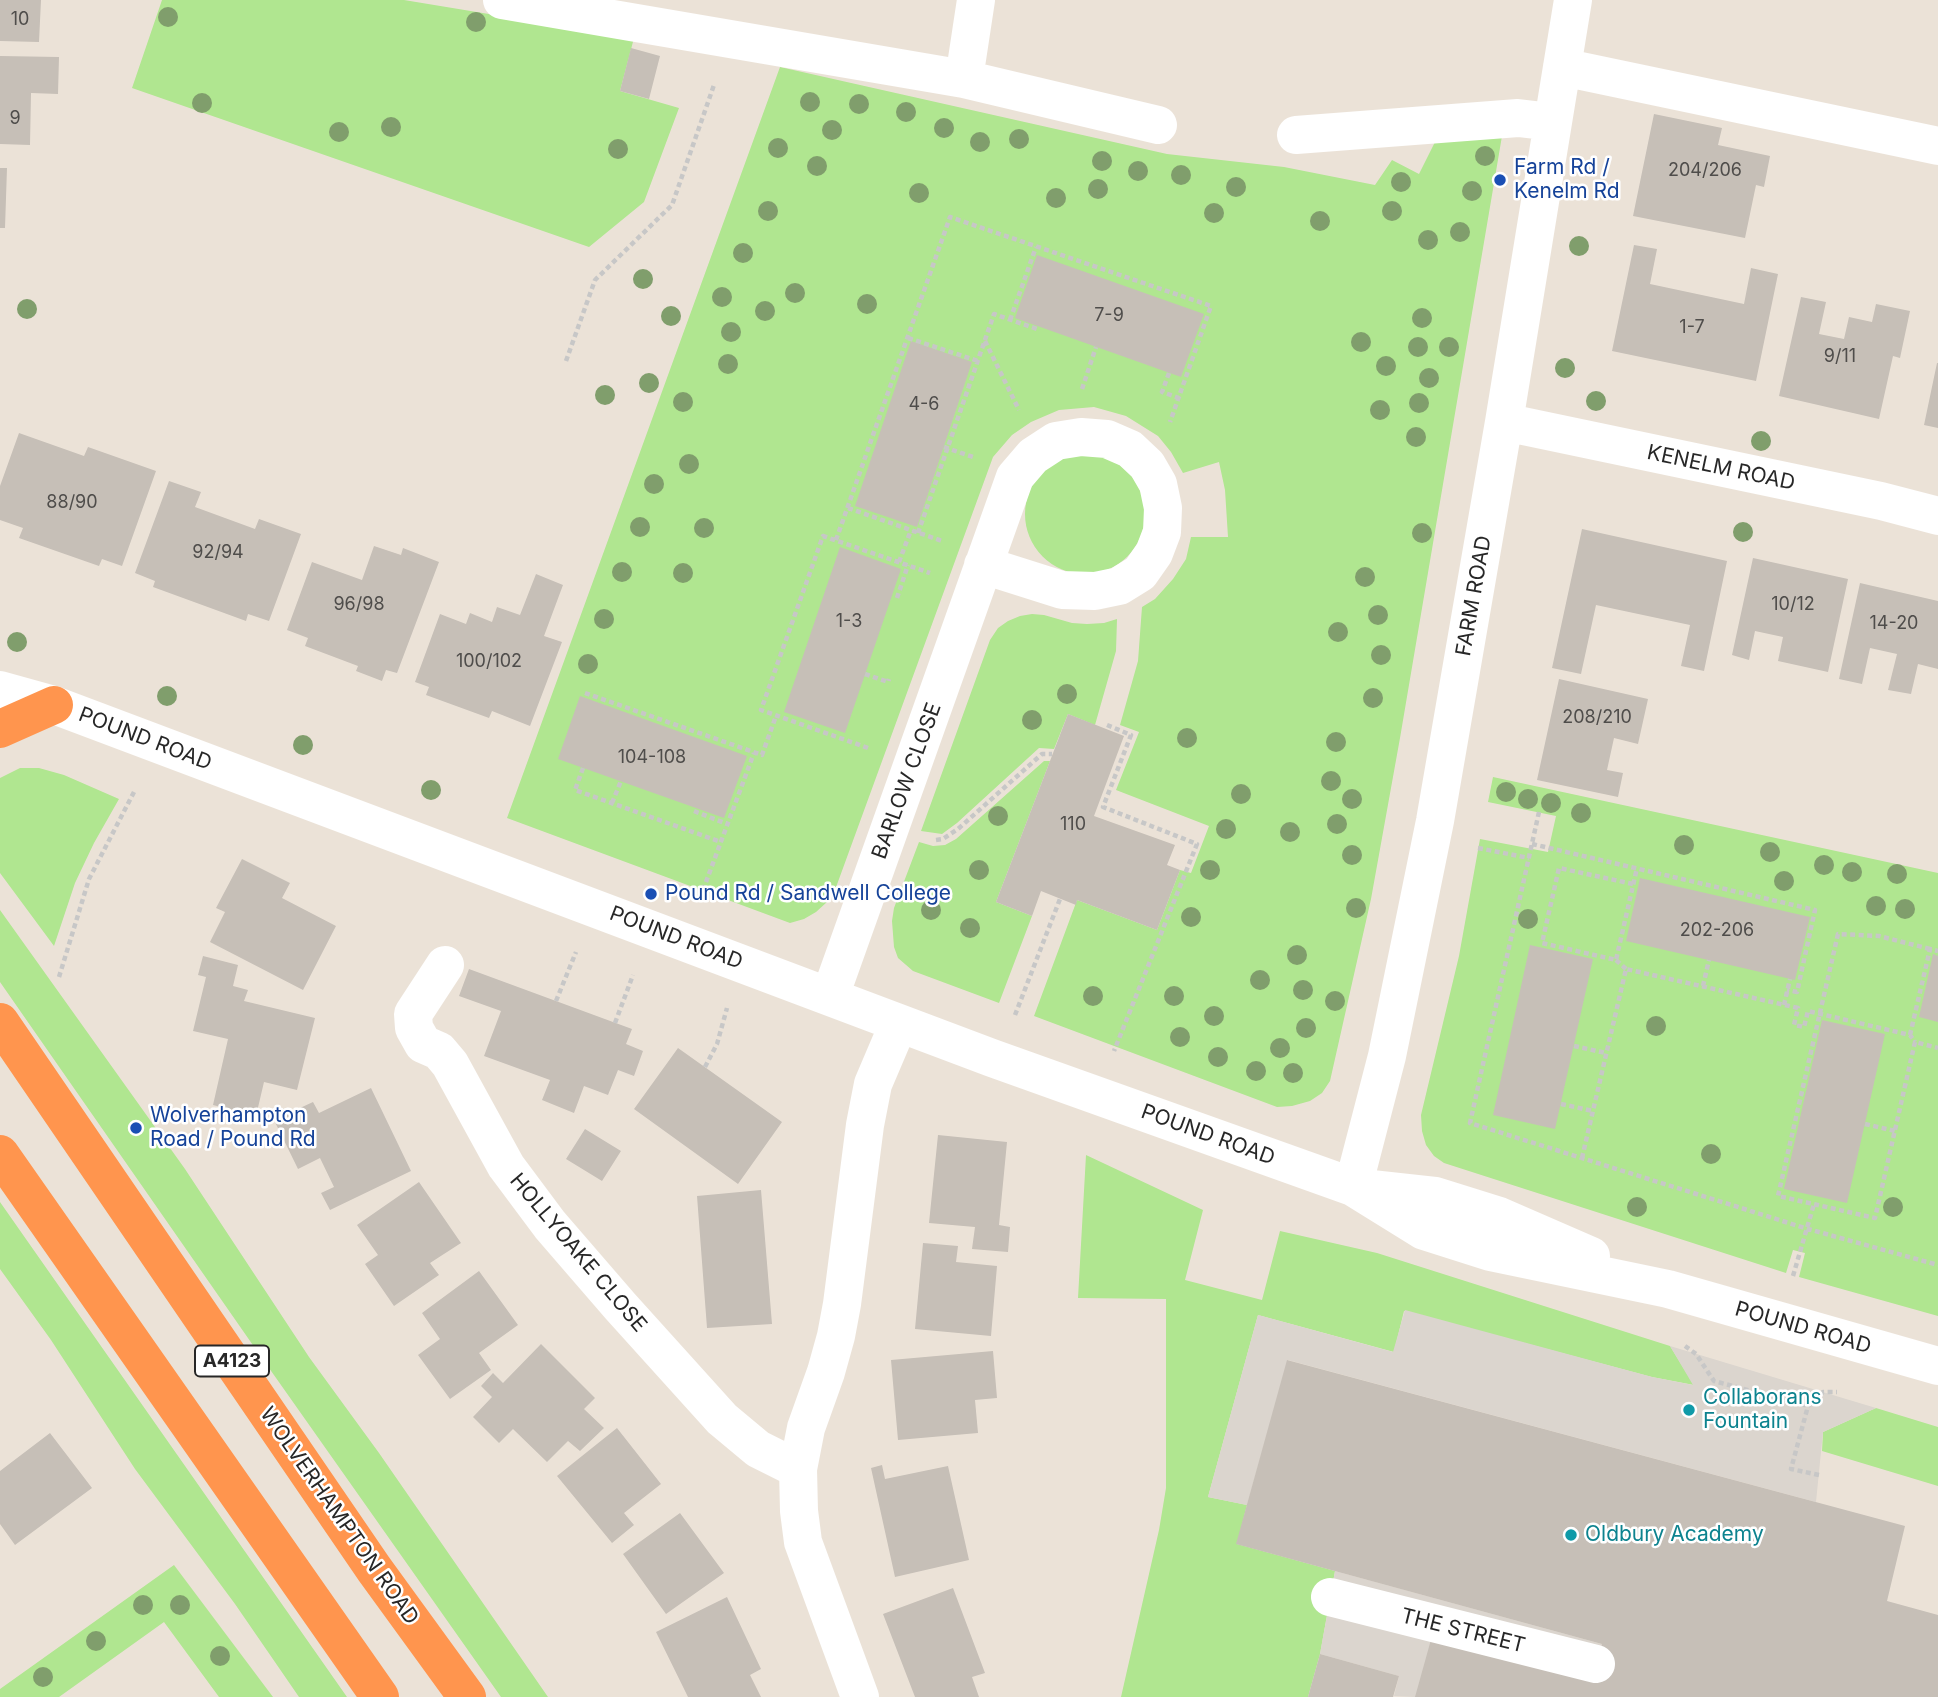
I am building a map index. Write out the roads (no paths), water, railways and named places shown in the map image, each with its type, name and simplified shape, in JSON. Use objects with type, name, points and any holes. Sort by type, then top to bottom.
[{"type":"highway","points":[[0,729],[54,705]]},
{"type":"highway","name":"WOLVERHAMPTON ROAD","points":[[0,1022],[359,1547],[467,1697]]},
{"type":"highway","points":[[0,1154],[380,1697]]},
{"type":"street","points":[[502,0],[964,79],[1158,125]]},
{"type":"street","points":[[964,79],[976,0]]},
{"type":"street","name":"FARM ROAD","points":[[1353,1187],[1387,1056],[1435,821],[1573,0]]},
{"type":"street","points":[[1562,66],[1938,146]]},
{"type":"street","points":[[1296,135],[1518,118],[1552,122]]},
{"type":"street","name":"KENELM ROAD","points":[[1504,422],[1881,501],[1938,516]]},
{"type":"street","name":"BARLOW CLOSE","points":[[830,996],[983,565],[1015,477],[1033,456],[1056,441],[1081,437],[1107,439],[1130,449],[1147,466],[1158,484],[1163,508],[1161,532],[1154,553],[1140,573],[1119,586],[1095,592],[1062,590],[983,565]]},
{"type":"street","name":"POUND ROAD","points":[[0,690],[54,705],[1005,1063],[1353,1187],[1435,1196],[1489,1212],[1668,1289],[1938,1367]]},
{"type":"street","name":"HOLLYOAKE CLOSE","points":[[445,965],[413,1014],[414,1028],[423,1044],[439,1051],[450,1064],[506,1166],[550,1224],[620,1307],[722,1419],[758,1449],[798,1469]]},
{"type":"street","points":[[860,1697],[803,1542],[798,1469],[806,1428],[836,1336],[873,1084],[899,1023]]},
{"type":"street","name":"THE STREET","points":[[1330,1597],[1596,1664]]},
{"type":"place","name":"Farm Rd / Kenelm Rd","points":[[1500,180]]},
{"type":"place","name":"Pound Rd / Sandwell College","points":[[651,894]]},
{"type":"place","name":"Wolverhampton Road / Pound Rd","points":[[136,1128]]},
{"type":"place","name":"Collaborans Fountain","points":[[1689,1410]]},
{"type":"place","name":"Oldbury Academy","points":[[1571,1535]]}]
